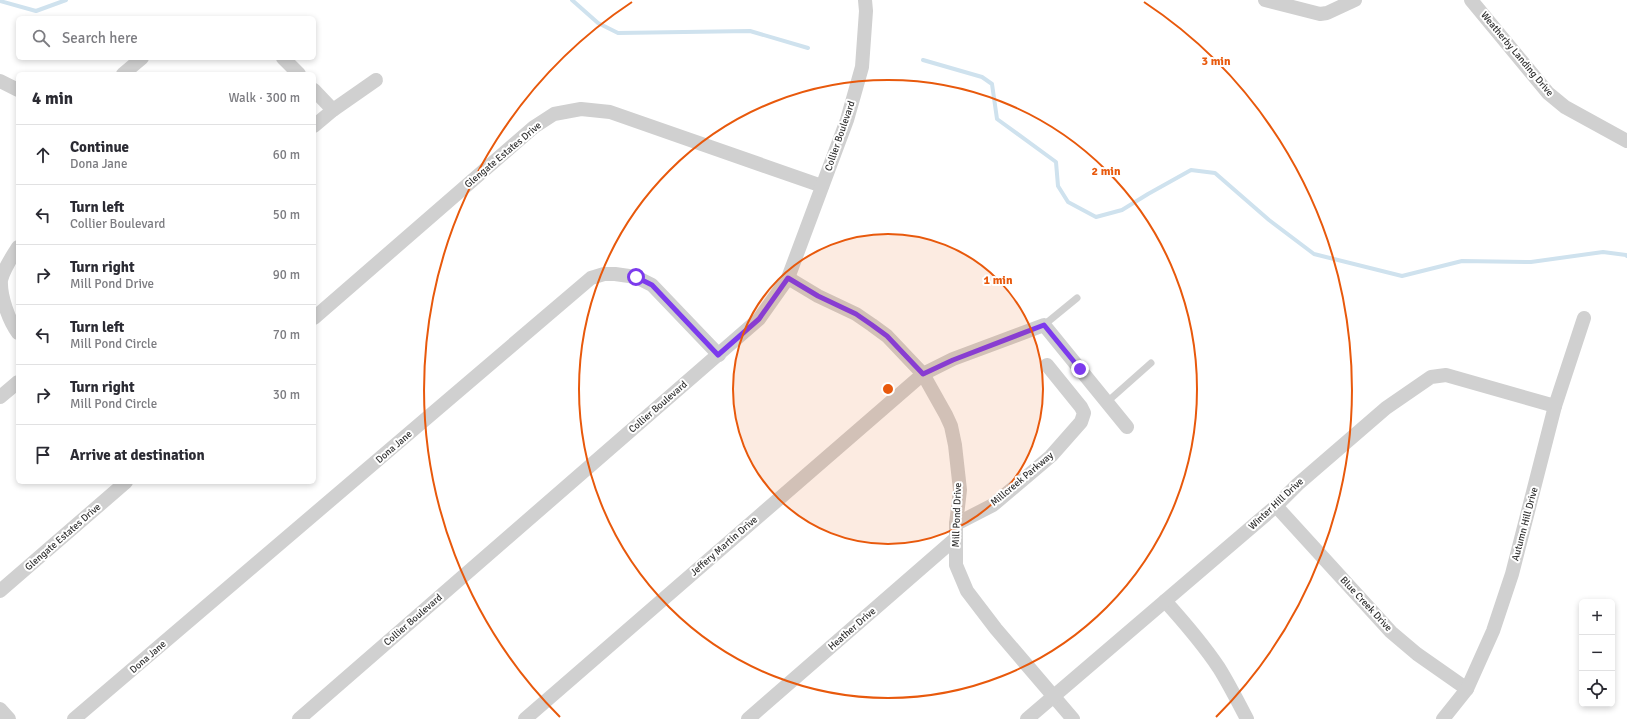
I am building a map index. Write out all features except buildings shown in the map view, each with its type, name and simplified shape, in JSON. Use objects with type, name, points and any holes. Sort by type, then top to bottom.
[{"type":"street","name":"Collier Boulevard","points":[[299,719],[759,319],[788,278],[847,120],[862,67],[866,11],[865,0]]},
{"type":"street","points":[[1265,0],[1320,14],[1327,13],[1355,0]]},
{"type":"street","name":"Weatherby Landing Drive","points":[[1471,0],[1548,93],[1565,107],[1627,141]]},
{"type":"street","points":[[125,72],[140,60]]},
{"type":"street","points":[[286,60],[297,72]]},
{"type":"street","points":[[316,124],[333,110],[376,80]]},
{"type":"street","points":[[0,81],[16,89]]},
{"type":"street","points":[[316,92],[333,110]]},
{"type":"street","name":"Glengate Estates Drive","points":[[316,316],[528,132],[554,114],[581,109],[610,112],[822,186]]},
{"type":"street","points":[[16,250],[4,270],[0,282],[1,295],[10,322],[16,330]]},
{"type":"street","name":"Dona Jane","points":[[74,719],[591,278],[604,274],[615,274],[636,277],[652,285],[718,355]]},
{"type":"street","name":"Mill Pond Drive","points":[[788,278],[818,296],[856,314],[872,325],[887,336],[923,374],[939,401],[950,426],[960,490],[956,531],[956,566],[967,591],[996,629],[1073,719]]},
{"type":"street","name":"Autumn Hill Drive","points":[[1443,719],[1467,689],[1493,631],[1512,574],[1555,406],[1584,318]]},
{"type":"street","points":[[1044,325],[1127,427]]},
{"type":"street","name":"Jeffery Martin Drive","points":[[525,719],[923,374],[953,360],[1044,325]]},
{"type":"street","name":"Millcreek Parkway","points":[[956,531],[1020,484],[1051,456],[1081,422],[1084,413],[1081,407],[1047,366]]},
{"type":"street","name":"Winter Hill Drive","points":[[1027,719],[1276,506],[1298,484],[1386,408],[1431,377],[1437,375],[1453,376],[1555,406]]},
{"type":"street","points":[[0,397],[16,384]]},
{"type":"street","name":"Glengate Estates Drive","points":[[0,591],[124,484]]},
{"type":"street","name":"Blue Creek Drive","points":[[1276,506],[1391,632],[1417,654],[1467,689]]},
{"type":"street","name":"Heather Drive","points":[[748,719],[956,531]]},
{"type":"street","points":[[1165,601],[1192,631],[1216,664],[1247,719]]},
{"type":"street","points":[[0,709],[9,719]]},
{"type":"lane","points":[[1044,325],[1077,298]]},
{"type":"lane","points":[[1107,402],[1151,363]]},
{"type":"waterway","points":[[0,1],[36,11],[66,0]]},
{"type":"waterway","points":[[572,0],[598,23],[618,33],[750,31],[808,48]]},
{"type":"waterway","points":[[923,60],[982,77],[992,84],[997,119],[1056,162],[1058,186],[1068,202],[1096,217],[1122,210],[1191,170],[1215,173],[1269,220],[1314,254],[1402,276],[1462,261],[1531,262],[1603,252],[1627,256]]},
{"type":"route","points":[[636,277],[652,285],[664,296],[718,355],[759,319],[788,278],[818,296],[856,314],[872,325],[887,336],[923,374],[953,360],[1044,325],[1080,369]]}]
